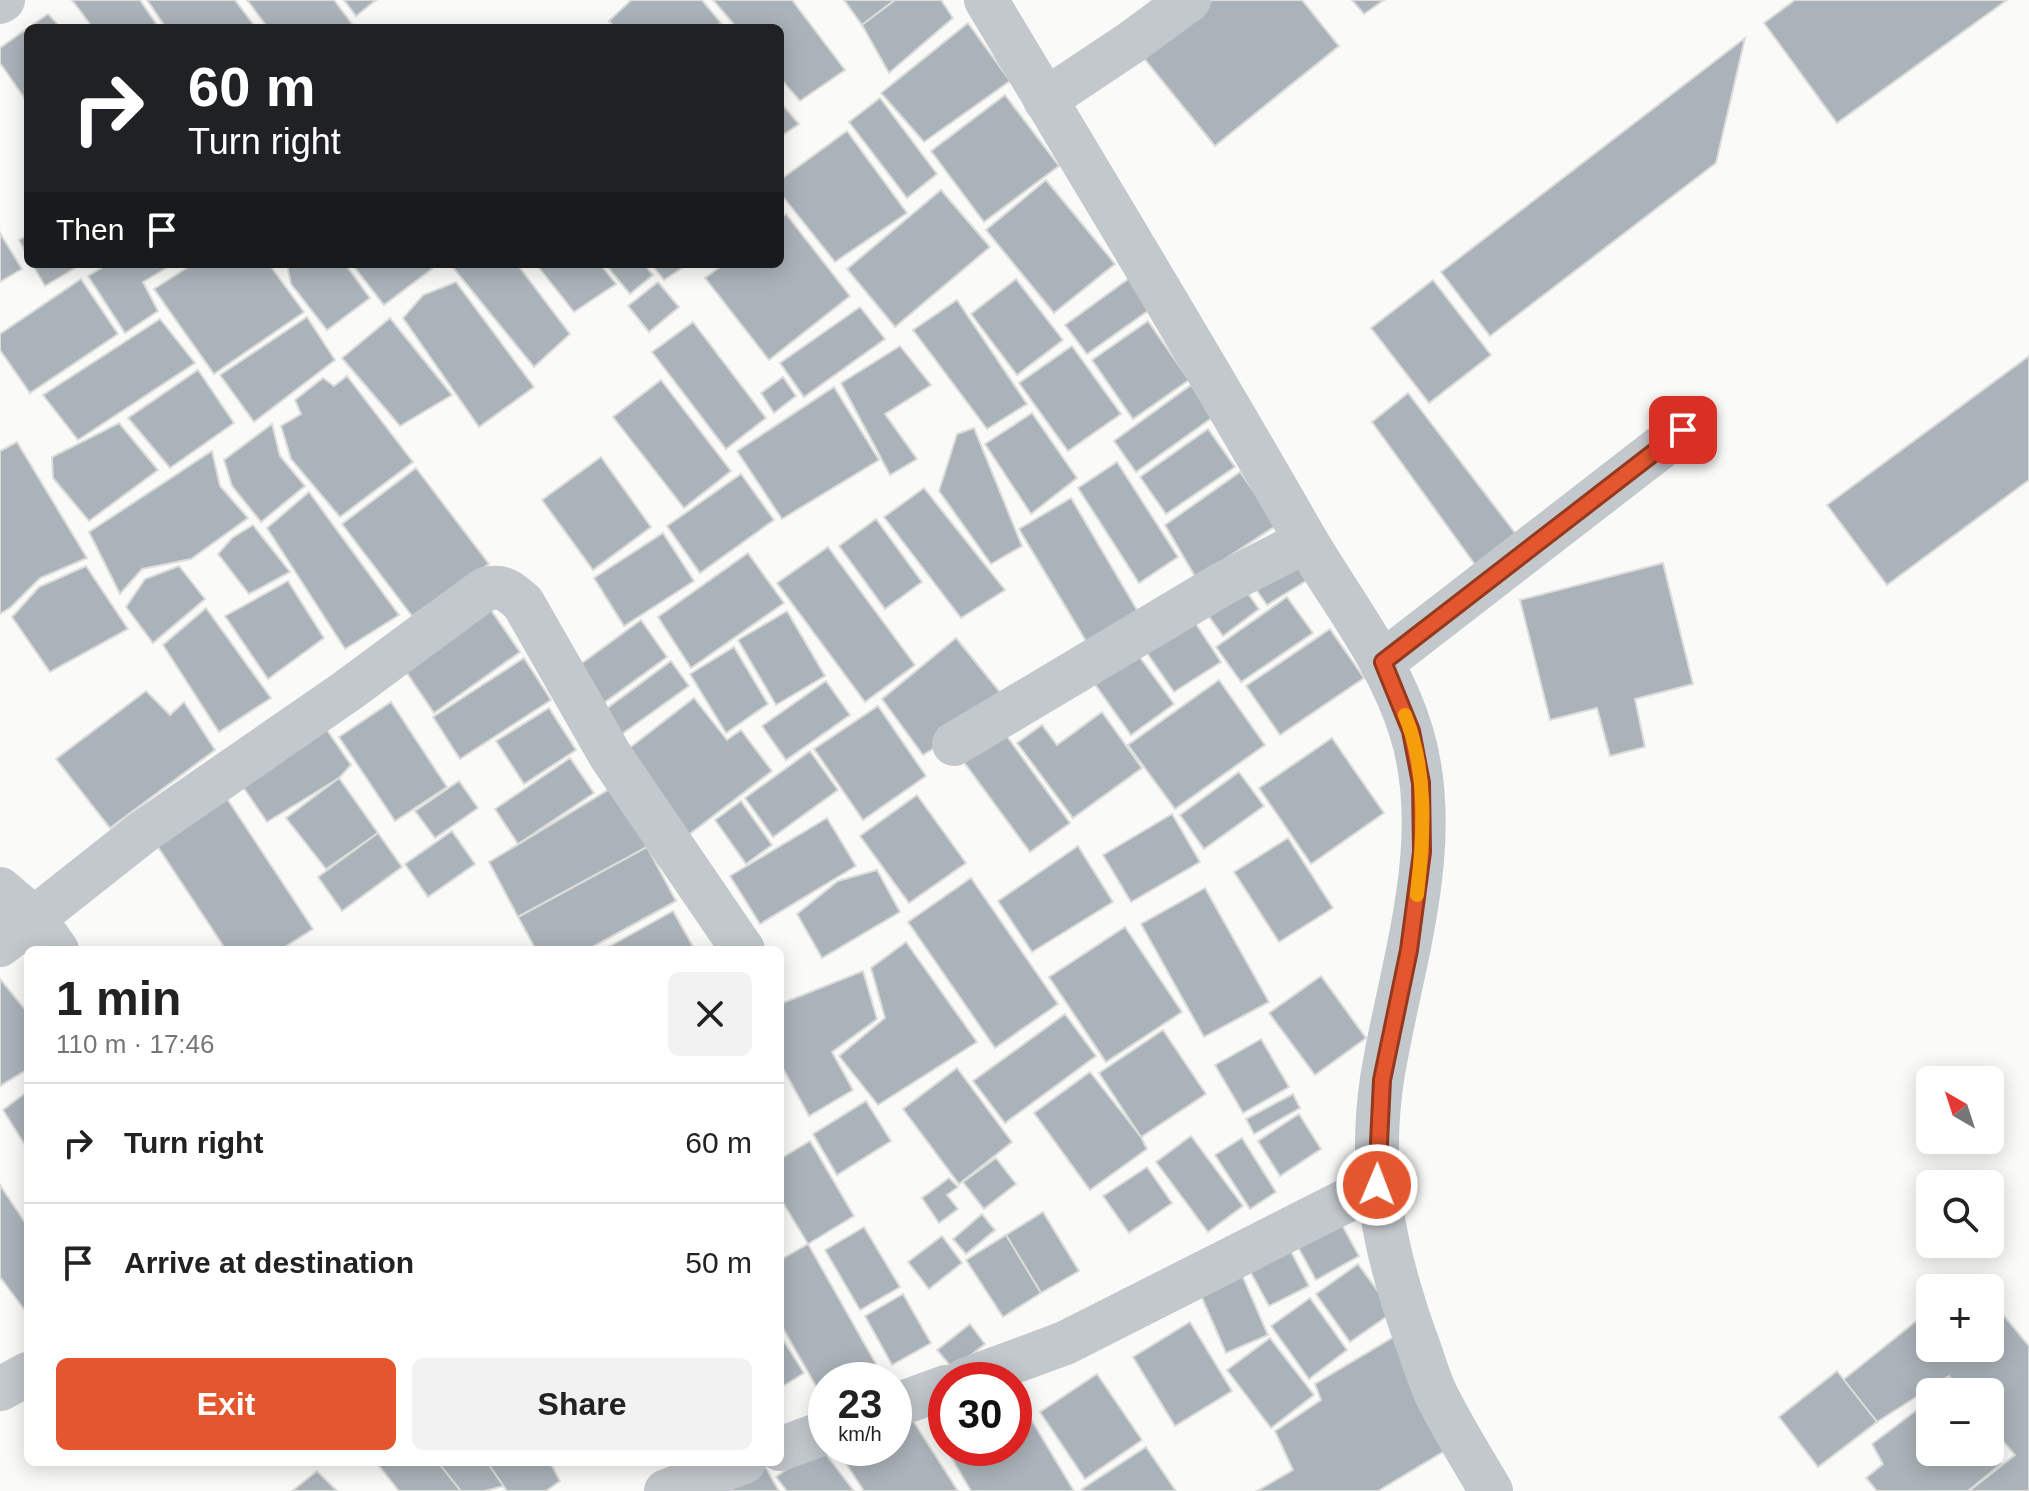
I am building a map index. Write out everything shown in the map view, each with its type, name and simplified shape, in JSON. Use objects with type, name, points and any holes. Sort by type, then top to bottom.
[{"type":"street","points":[[986,0],[1056,93],[1306,541],[1383,662],[1411,731],[1421,783],[1422,852],[1409,950],[1382,1080],[1377,1185],[1388,1250],[1403,1303],[1437,1396],[1491,1491]]},
{"type":"street","points":[[1056,93],[1189,0]]},
{"type":"street","points":[[1383,662],[1683,430]]},
{"type":"street","points":[[954,744],[1224,583],[1306,541]]},
{"type":"street","points":[[0,945],[46,934],[143,832],[347,691],[485,589],[499,586],[523,603],[610,755],[740,946]]},
{"type":"street","points":[[0,889],[46,934]]},
{"type":"street","points":[[1014,1362],[1065,1343],[1377,1185]]},
{"type":"street","points":[[0,1389],[24,1376]]},
{"type":"street","points":[[784,1448],[808,1439]]},
{"type":"street","points":[[666,1491],[733,1466]]},
{"type":"building","points":[[72,0],[140,0],[156,24],[90,24]]},
{"type":"building","points":[[147,0],[235,0],[253,24],[163,24]]},
{"type":"building","points":[[247,0],[334,0],[352,24],[265,24]]},
{"type":"building","points":[[344,0],[376,0],[356,16]]},
{"type":"building","points":[[631,0],[702,0],[721,23],[612,24],[609,21]]},
{"type":"building","points":[[713,0],[792,0],[845,70],[800,101],[784,83],[784,24],[734,24]]},
{"type":"building","points":[[844,0],[895,0],[862,25]]},
{"type":"building","points":[[895,0],[941,0],[953,18],[889,73],[862,25]]},
{"type":"building","points":[[1212,0],[1302,0],[1339,46],[1215,146],[1142,56]]},
{"type":"building","points":[[1352,0],[1384,0],[1364,14]]},
{"type":"building","points":[[1795,0],[2007,0],[1837,123],[1764,23]]},
{"type":"building","points":[[48,14],[57,24],[34,24]]},
{"type":"building","points":[[968,23],[1010,81],[924,142],[881,93]]},
{"type":"building","points":[[24,31],[24,97],[0,63],[0,48]]},
{"type":"building","points":[[1745,38],[1716,163],[1490,336],[1441,272]]},
{"type":"building","points":[[1005,95],[1059,166],[984,222],[931,151]]},
{"type":"building","points":[[880,98],[937,174],[907,198],[849,122]]},
{"type":"building","points":[[784,107],[799,124],[784,134]]},
{"type":"building","points":[[847,131],[907,213],[835,262],[784,198],[784,177]]},
{"type":"building","points":[[1046,180],[1115,264],[1054,313],[986,230]]},
{"type":"building","points":[[941,190],[990,247],[895,327],[847,269]]},
{"type":"building","points":[[786,214],[850,296],[769,360],[705,278],[719,268],[784,268]]},
{"type":"building","points":[[0,233],[22,269],[0,282]]},
{"type":"building","points":[[34,268],[75,268],[45,286]]},
{"type":"building","points":[[101,268],[166,268],[143,282],[158,311],[125,333],[88,276]]},
{"type":"building","points":[[187,268],[272,268],[304,312],[214,374],[154,289]]},
{"type":"building","points":[[288,268],[348,268],[370,298],[327,330],[291,284]]},
{"type":"building","points":[[355,268],[432,269],[384,305]]},
{"type":"building","points":[[453,268],[520,268],[570,334],[534,367]]},
{"type":"building","points":[[539,268],[603,268],[616,284],[574,312]]},
{"type":"building","points":[[608,268],[647,268],[653,275],[630,294]]},
{"type":"building","points":[[654,268],[682,268],[664,280]]},
{"type":"building","points":[[1131,277],[1152,308],[1087,354],[1065,325]]},
{"type":"building","points":[[81,279],[118,334],[30,393],[0,350],[0,334]]},
{"type":"building","points":[[1016,279],[1063,340],[1017,375],[971,314]]},
{"type":"building","points":[[1433,280],[1491,355],[1429,403],[1371,328]]},
{"type":"building","points":[[456,282],[534,387],[479,427],[403,318],[423,295]]},
{"type":"building","points":[[658,282],[679,307],[649,332],[628,306]]},
{"type":"building","points":[[957,300],[1027,404],[987,429],[913,330]]},
{"type":"building","points":[[860,307],[885,339],[804,397],[780,363]]},
{"type":"building","points":[[307,317],[335,360],[254,422],[220,375]]},
{"type":"building","points":[[390,318],[452,395],[400,426],[342,358]]},
{"type":"building","points":[[160,319],[195,363],[78,440],[43,395]]},
{"type":"building","points":[[1148,321],[1189,380],[1133,419],[1092,360]]},
{"type":"building","points":[[693,322],[766,418],[726,449],[652,352]]},
{"type":"building","points":[[900,346],[931,385],[885,414],[917,459],[890,475],[841,383]]},
{"type":"building","points":[[1072,346],[1121,414],[1068,451],[1019,383]]},
{"type":"building","points":[[2029,356],[2029,480],[1887,585],[1827,505]]},
{"type":"building","points":[[198,370],[234,423],[170,468],[128,418]]},
{"type":"building","points":[[347,376],[413,462],[340,517],[291,459],[281,426],[301,414],[295,400],[323,378],[334,386]]},
{"type":"building","points":[[783,377],[796,396],[774,413],[761,393]]},
{"type":"building","points":[[661,380],[731,471],[684,508],[613,417]]},
{"type":"building","points":[[1191,385],[1213,417],[1136,472],[1114,441]]},
{"type":"building","points":[[834,387],[879,460],[782,519],[737,451]]},
{"type":"building","points":[[1408,393],[1519,538],[1476,566],[1372,422]]},
{"type":"building","points":[[1032,413],[1077,478],[1031,514],[985,444]]},
{"type":"building","points":[[119,423],[158,470],[89,521],[53,478],[52,457]]},
{"type":"building","points":[[272,424],[280,456],[305,486],[261,522],[232,486],[224,460]]},
{"type":"building","points":[[974,428],[1022,546],[991,564],[939,491],[957,434]]},
{"type":"building","points":[[1208,429],[1235,467],[1166,514],[1140,477]]},
{"type":"building","points":[[17,442],[87,558],[40,578],[0,614],[0,451]]},
{"type":"building","points":[[212,451],[220,486],[248,518],[191,559],[142,569],[120,594],[89,532]]},
{"type":"building","points":[[601,457],[651,527],[593,570],[542,500]]},
{"type":"building","points":[[1117,462],[1178,557],[1139,583],[1078,488]]},
{"type":"building","points":[[416,468],[489,564],[412,616],[342,524]]},
{"type":"building","points":[[1240,472],[1277,525],[1196,578],[1165,525]]},
{"type":"building","points":[[741,474],[774,520],[700,573],[667,526]]},
{"type":"building","points":[[924,488],[1005,590],[961,618],[884,517]]},
{"type":"building","points":[[309,492],[399,615],[345,649],[267,528]]},
{"type":"building","points":[[1071,498],[1140,615],[1089,646],[1019,529]]},
{"type":"building","points":[[876,519],[922,582],[885,609],[839,546]]},
{"type":"building","points":[[253,525],[290,572],[249,594],[218,554],[232,538]]},
{"type":"building","points":[[663,533],[694,581],[624,626],[594,578]]},
{"type":"building","points":[[828,547],[915,665],[865,702],[777,583]]},
{"type":"building","points":[[748,553],[784,603],[691,668],[658,617]]},
{"type":"building","points":[[1291,558],[1309,579],[1267,605],[1251,582]]},
{"type":"building","points":[[1663,563],[1693,684],[1635,699],[1645,747],[1610,756],[1597,708],[1550,720],[1520,600]]},
{"type":"building","points":[[86,566],[128,629],[50,672],[12,617],[39,587]]},
{"type":"building","points":[[179,566],[205,599],[153,643],[126,607],[145,579]]},
{"type":"building","points":[[288,581],[324,638],[268,679],[225,616]]},
{"type":"building","points":[[1241,584],[1259,609],[1223,636],[1205,611]]},
{"type":"building","points":[[1287,597],[1313,633],[1241,682],[1216,647]]},
{"type":"building","points":[[484,600],[520,652],[434,713],[398,660]]},
{"type":"building","points":[[206,608],[271,698],[219,732],[163,645]]},
{"type":"building","points":[[787,611],[825,676],[776,705],[738,640]]},
{"type":"building","points":[[641,620],[667,657],[601,705],[574,669]]},
{"type":"building","points":[[1194,621],[1221,662],[1174,692],[1147,653]]},
{"type":"building","points":[[1330,629],[1364,678],[1280,735],[1246,686]]},
{"type":"building","points":[[956,638],[1008,702],[923,755],[882,699]]},
{"type":"building","points":[[734,647],[768,704],[726,733],[690,674]]},
{"type":"building","points":[[1133,648],[1174,704],[1131,735],[1091,679]]},
{"type":"building","points":[[524,658],[551,700],[460,759],[433,717]]},
{"type":"building","points":[[671,661],[689,686],[619,736],[602,712]]},
{"type":"building","points":[[1219,680],[1265,745],[1175,809],[1128,745]]},
{"type":"building","points":[[826,681],[850,715],[786,760],[762,726]]},
{"type":"building","points":[[146,691],[170,715],[184,702],[215,750],[110,828],[56,759]]},
{"type":"building","points":[[694,698],[727,740],[741,730],[772,771],[687,836],[623,753]]},
{"type":"building","points":[[391,702],[447,787],[395,821],[339,737]]},
{"type":"building","points":[[878,706],[926,776],[863,820],[814,749]]},
{"type":"building","points":[[549,708],[576,750],[524,784],[496,741]]},
{"type":"building","points":[[1102,712],[1142,768],[1073,818],[1017,743],[1042,725],[1057,745]]},
{"type":"building","points":[[318,717],[351,765],[339,778],[267,822],[241,784]]},
{"type":"building","points":[[1003,731],[1070,823],[1030,852],[963,761]]},
{"type":"building","points":[[1332,738],[1384,813],[1311,864],[1259,788]]},
{"type":"building","points":[[810,751],[838,790],[773,837],[745,798]]},
{"type":"building","points":[[570,758],[594,793],[518,844],[495,809]]},
{"type":"building","points":[[1239,772],[1264,806],[1204,849],[1180,815]]},
{"type":"building","points":[[339,778],[378,833],[326,869],[286,818]]},
{"type":"building","points":[[459,781],[478,808],[435,838],[415,811]]},
{"type":"building","points":[[613,787],[647,847],[518,917],[489,862]]},
{"type":"building","points":[[224,794],[313,929],[286,946],[223,946],[154,841]]},
{"type":"building","points":[[917,795],[966,863],[909,903],[860,836]]},
{"type":"building","points":[[741,801],[772,845],[746,864],[715,820]]},
{"type":"building","points":[[1172,814],[1200,862],[1131,902],[1103,855]]},
{"type":"building","points":[[827,818],[856,866],[760,924],[730,876]]},
{"type":"building","points":[[452,831],[475,864],[428,897],[405,864]]},
{"type":"building","points":[[378,833],[402,867],[342,911],[318,877]]},
{"type":"building","points":[[1288,838],[1333,908],[1279,942],[1234,872]]},
{"type":"building","points":[[1078,846],[1113,902],[1032,952],[998,901]]},
{"type":"building","points":[[647,847],[676,901],[594,946],[534,946],[518,917]]},
{"type":"building","points":[[877,870],[900,912],[822,958],[797,914],[838,881]]},
{"type":"building","points":[[971,878],[1058,1004],[995,1048],[908,922]]},
{"type":"building","points":[[1205,888],[1269,1002],[1204,1037],[1141,924]]},
{"type":"building","points":[[673,911],[693,946],[610,946]]},
{"type":"building","points":[[1125,927],[1182,1012],[1106,1062],[1049,977]]},
{"type":"building","points":[[906,942],[977,1042],[878,1105],[839,1056],[885,1018],[871,968]]},
{"type":"building","points":[[863,971],[877,1019],[832,1052],[853,1090],[809,1116],[784,1070],[784,1002]]},
{"type":"building","points":[[1321,976],[1366,1038],[1315,1075],[1269,1013]]},
{"type":"building","points":[[0,979],[24,1008],[24,1071],[0,1086]]},
{"type":"building","points":[[1065,1014],[1096,1056],[1005,1123],[973,1081]]},
{"type":"building","points":[[1163,1030],[1206,1094],[1141,1137],[1099,1073]]},
{"type":"building","points":[[1261,1039],[1289,1087],[1243,1113],[1215,1065]]},
{"type":"building","points":[[957,1068],[1012,1142],[959,1184],[903,1109]]},
{"type":"building","points":[[1090,1072],[1147,1149],[1090,1190],[1034,1113]]},
{"type":"building","points":[[24,1094],[24,1144],[3,1110]]},
{"type":"building","points":[[1293,1094],[1300,1108],[1254,1134],[1246,1119]]},
{"type":"building","points":[[866,1101],[891,1141],[837,1175],[813,1134]]},
{"type":"building","points":[[1299,1114],[1321,1149],[1280,1176],[1258,1141]]},
{"type":"building","points":[[1191,1136],[1243,1206],[1208,1232],[1156,1162]]},
{"type":"building","points":[[1242,1138],[1276,1192],[1250,1209],[1215,1155]]},
{"type":"building","points":[[810,1141],[854,1216],[808,1244],[784,1205],[784,1157]]},
{"type":"building","points":[[996,1158],[1016,1184],[984,1209],[963,1182]]},
{"type":"building","points":[[1147,1167],[1172,1203],[1129,1233],[1103,1196]]},
{"type":"building","points":[[949,1178],[958,1187],[947,1195],[958,1209],[939,1223],[922,1198]]},
{"type":"building","points":[[0,1185],[24,1221],[24,1309],[0,1277]]},
{"type":"building","points":[[1043,1212],[1079,1271],[1041,1293],[1006,1235]]},
{"type":"building","points":[[982,1214],[995,1230],[966,1254],[953,1239]]},
{"type":"building","points":[[1336,1214],[1359,1256],[1316,1280],[1293,1238]]},
{"type":"building","points":[[864,1227],[900,1287],[860,1310],[825,1250]]},
{"type":"building","points":[[1006,1235],[1041,1293],[1003,1317],[966,1260]]},
{"type":"building","points":[[942,1236],[962,1263],[929,1289],[908,1262]]},
{"type":"building","points":[[1286,1242],[1309,1286],[1269,1306],[1245,1262]]},
{"type":"building","points":[[808,1244],[875,1362],[808,1362],[808,1372],[784,1330],[784,1258]]},
{"type":"building","points":[[1358,1264],[1393,1312],[1350,1342],[1316,1294]]},
{"type":"building","points":[[1238,1266],[1268,1335],[1226,1353],[1196,1284]]},
{"type":"building","points":[[903,1294],[931,1343],[897,1362],[890,1362],[865,1316]]},
{"type":"building","points":[[1310,1298],[1347,1350],[1309,1379],[1271,1326]]},
{"type":"building","points":[[2004,1316],[2029,1346],[2029,1491],[1969,1491],[2015,1455],[2004,1442],[2004,1378],[1916,1378],[1916,1397],[1877,1422],[1843,1380],[1916,1321],[1916,1362],[2004,1362]]},
{"type":"building","points":[[1190,1322],[1232,1391],[1175,1426],[1133,1357]]},
{"type":"building","points":[[970,1324],[985,1344],[962,1362],[947,1362],[937,1350]]},
{"type":"building","points":[[1397,1335],[1451,1447],[1378,1491],[1257,1491],[1293,1470],[1275,1431],[1321,1400],[1315,1384]]},
{"type":"building","points":[[1270,1338],[1314,1395],[1271,1428],[1227,1370]]},
{"type":"building","points":[[784,1341],[804,1373],[784,1386]]},
{"type":"building","points":[[1837,1371],[1877,1422],[1818,1467],[1779,1417]]},
{"type":"building","points":[[1097,1374],[1142,1440],[1085,1479],[1040,1412]]},
{"type":"building","points":[[1916,1411],[1916,1466],[1999,1466],[1968,1491],[1877,1491],[1866,1478],[1883,1464],[1872,1444]]},
{"type":"building","points":[[912,1419],[928,1444],[928,1466],[942,1466],[958,1491],[864,1491],[848,1466],[912,1466]]},
{"type":"building","points":[[1032,1421],[1074,1491],[971,1491],[956,1466],[1032,1466]]},
{"type":"building","points":[[1146,1447],[1176,1491],[1082,1489]]},
{"type":"building","points":[[808,1453],[808,1466],[835,1466],[854,1491],[787,1491],[776,1477]]},
{"type":"building","points":[[379,1466],[441,1466],[461,1491],[399,1491]]},
{"type":"building","points":[[441,1466],[490,1466],[504,1486],[485,1491],[461,1491]]},
{"type":"building","points":[[490,1466],[552,1466],[560,1481],[546,1491],[507,1491]]},
{"type":"building","points":[[765,1466],[779,1491],[726,1491]]},
{"type":"building","points":[[317,1471],[337,1491],[292,1491]]},
{"type":"slow traffic","points":[[1405,715],[1421,783],[1422,852],[1417,895]]},
{"type":"route","points":[[1377,1185],[1382,1080],[1409,950],[1422,852],[1421,783],[1411,731],[1383,662],[1683,430]]}]
